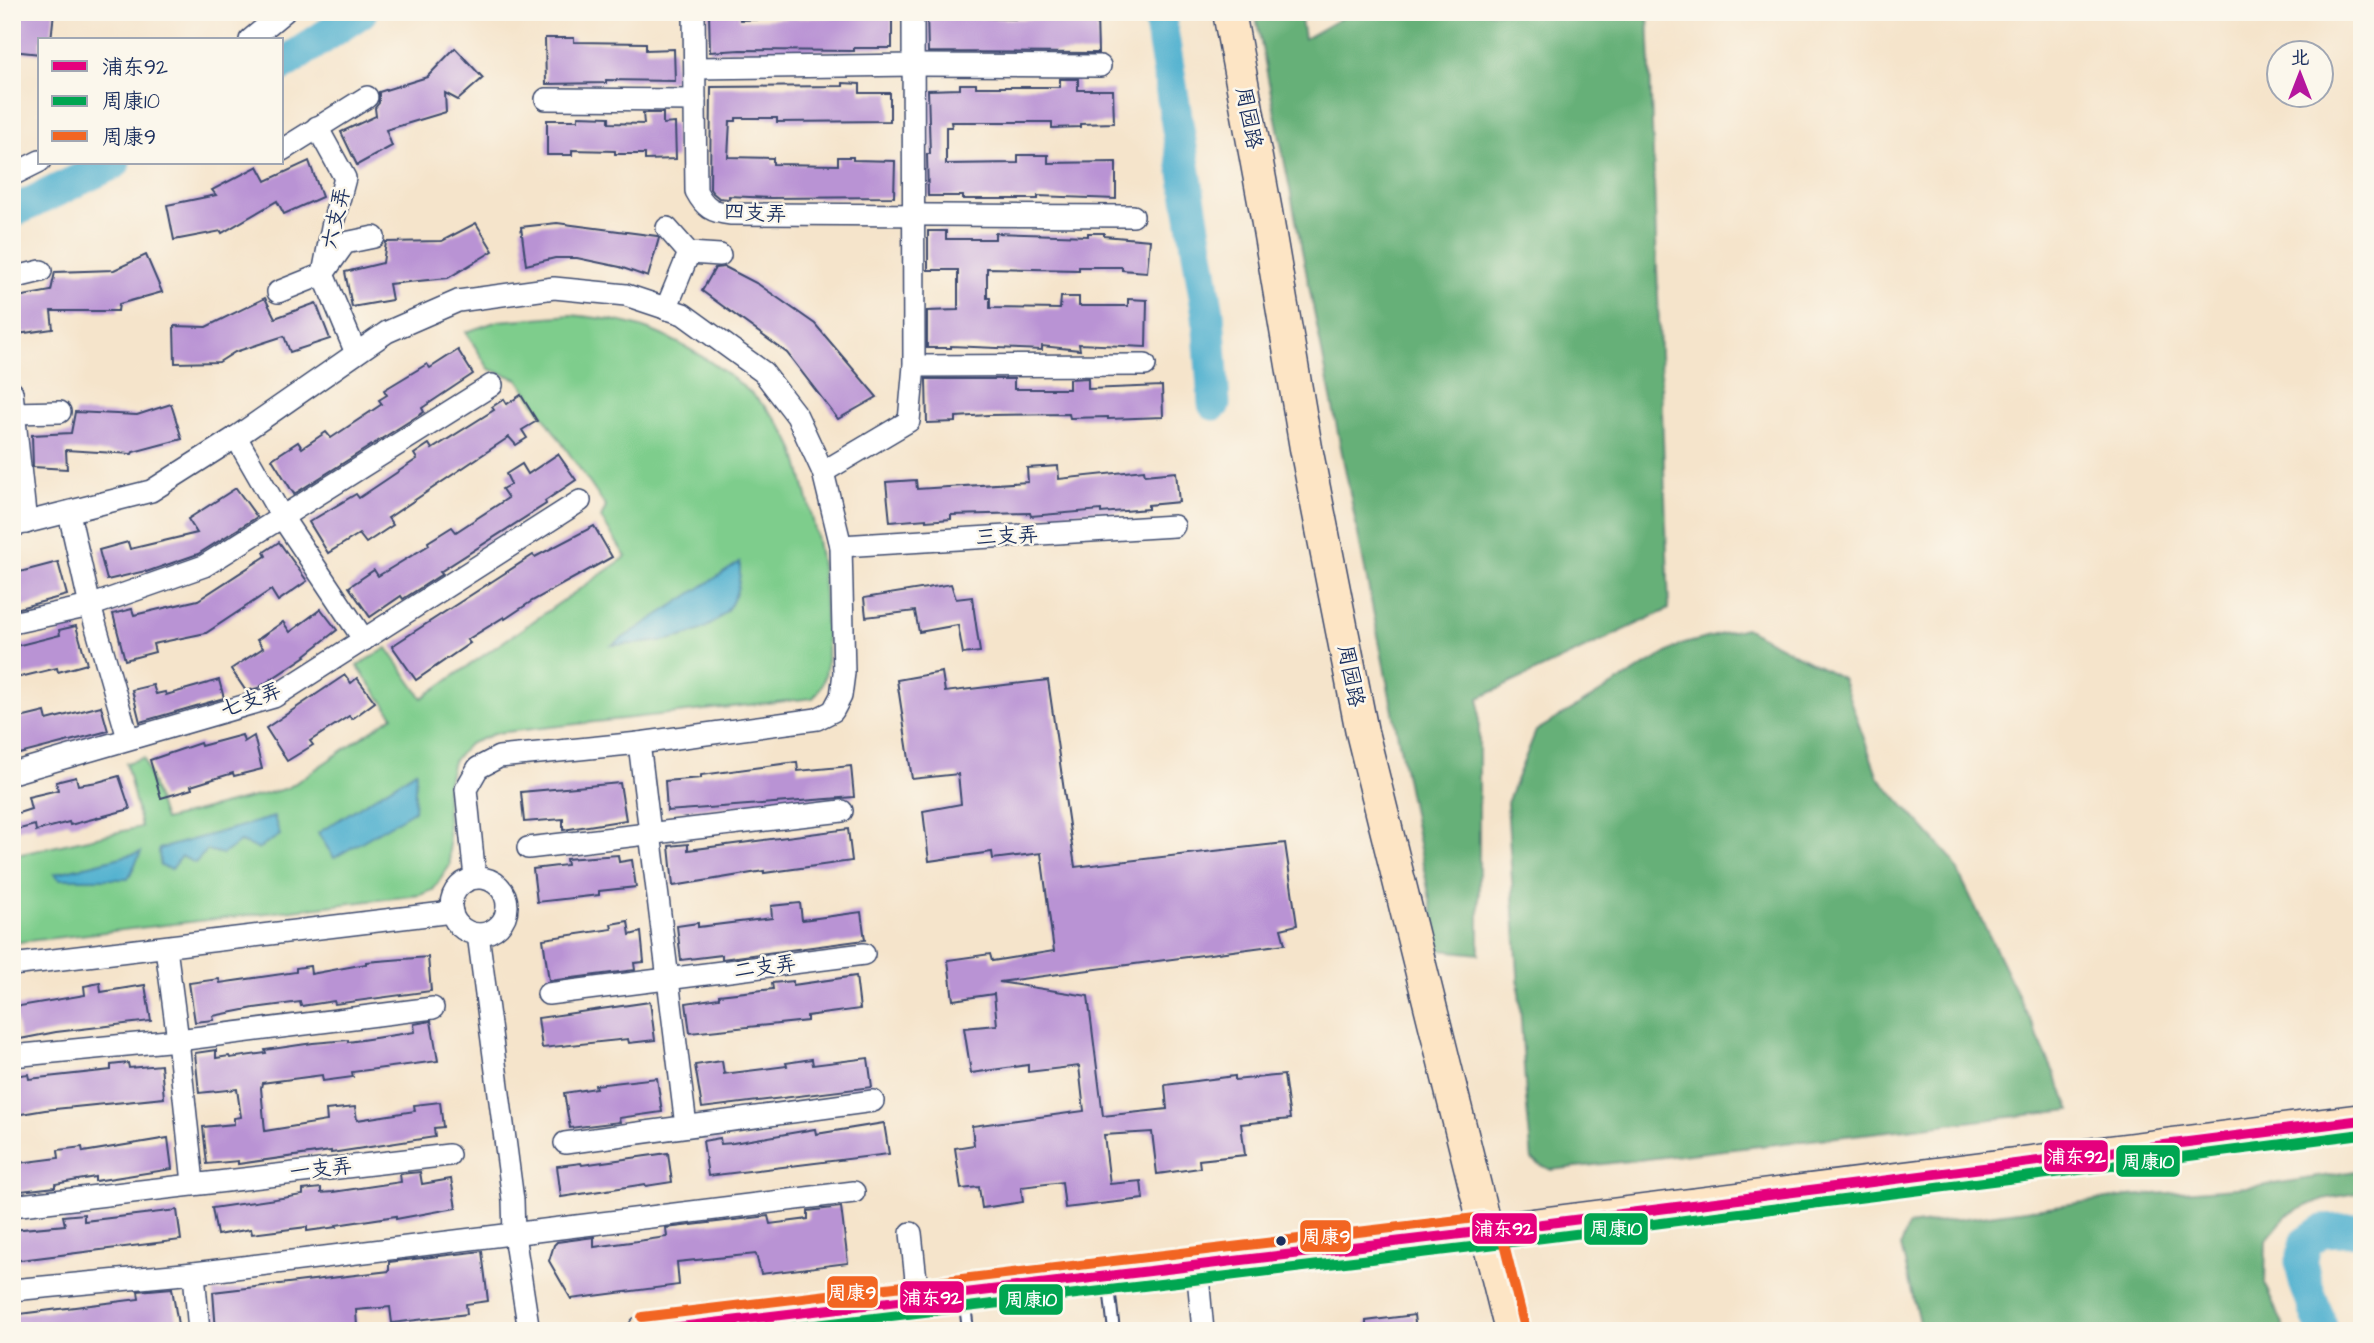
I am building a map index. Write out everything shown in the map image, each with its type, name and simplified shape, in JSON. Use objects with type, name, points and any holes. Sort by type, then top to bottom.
[{"type":"main road","name":"周园路","points":[[1229,12],[1306,448],[1362,732],[1511,1331]]},
{"type":"main road","points":[[644,1331],[1486,1231],[2362,1120]]},
{"type":"street","points":[[252,38],[284,12]]},
{"type":"street","name":"四支弄","points":[[694,12],[696,191],[705,206],[715,212],[1133,216]]},
{"type":"street","points":[[823,472],[909,421],[914,366],[914,12]]},
{"type":"street","points":[[696,68],[1100,66]]},
{"type":"street","points":[[284,149],[367,97]]},
{"type":"street","points":[[546,99],[695,100]]},
{"type":"street","name":"六支弄","points":[[317,127],[345,177],[323,274],[356,353]]},
{"type":"street","points":[[12,175],[38,162]]},
{"type":"street","points":[[667,228],[689,253],[720,255]]},
{"type":"street","name":"六支弄","points":[[278,292],[323,274],[345,243],[374,237]]},
{"type":"street","points":[[666,309],[689,253]]},
{"type":"street","points":[[12,278],[41,271]]},
{"type":"street","points":[[60,412],[13,406],[19,524],[151,491],[236,437],[387,332],[458,302],[554,288],[626,296],[683,314],[763,372],[797,416],[823,472],[841,546],[844,673],[841,696],[833,711],[817,719],[639,743],[499,757],[478,768],[467,789],[475,878]]},
{"type":"street","points":[[914,366],[1145,365]]},
{"type":"street","points":[[12,623],[90,606],[204,566],[492,386]]},
{"type":"street","points":[[236,437],[282,517],[364,640]]},
{"type":"street","name":"七支弄","points":[[12,773],[274,697],[580,500]]},
{"type":"street","points":[[68,513],[90,606],[128,738]]},
{"type":"street","name":"三支弄","points":[[841,546],[1174,526]]},
{"type":"street","points":[[639,743],[686,1126]]},
{"type":"street","points":[[528,848],[842,811]]},
{"type":"street","points":[[475,878],[491,881],[500,887],[507,902],[506,913],[500,925],[492,931],[478,934],[466,931],[456,923],[452,912],[455,892],[466,881],[475,878]]},
{"type":"street","points":[[12,965],[452,912]]},
{"type":"street","points":[[478,934],[513,1200],[514,1235],[529,1331]]},
{"type":"street","points":[[166,948],[193,1183]]},
{"type":"street","name":"二支弄","points":[[548,994],[864,954]]},
{"type":"street","points":[[12,1056],[178,1040],[433,1008]]},
{"type":"street","points":[[565,1143],[873,1101]]},
{"type":"street","name":"一支弄","points":[[12,1206],[449,1154]]},
{"type":"street","points":[[12,1290],[194,1273],[854,1192]]},
{"type":"street","points":[[911,1233],[918,1298]]},
{"type":"street","points":[[1197,1265],[1203,1331]]},
{"type":"street","points":[[194,1273],[199,1331]]},
{"type":"lane","points":[[1108,1276],[1114,1331]]},
{"type":"lane","points":[[963,1293],[968,1331]]},
{"type":"green space","points":[[1255,12],[1300,12],[1304,39],[1352,12],[1648,12],[1669,609],[1479,698],[1479,954],[1440,950]]},
{"type":"green space","points":[[571,315],[640,327],[668,338],[730,376],[750,392],[782,427],[800,467],[815,529],[823,578],[826,669],[820,690],[813,698],[496,733],[469,744],[453,761],[446,789],[450,865],[433,890],[420,895],[12,943],[12,856],[141,827],[126,763],[144,758],[164,820],[288,788],[393,716],[357,666],[387,648],[422,698],[626,557],[601,518],[606,507],[518,379],[489,369],[466,332],[498,321]]},
{"type":"green space","points":[[1745,628],[1842,678],[1878,777],[1952,859],[2071,1110],[1551,1170],[1532,1160],[1507,803],[1536,731],[1680,645]]},
{"type":"green space","points":[[2362,1170],[2362,1192],[2323,1199],[2287,1215],[2266,1240],[2265,1285],[2286,1331],[1921,1331],[1901,1246],[1908,1226],[2129,1196],[2261,1186]]},
{"type":"water","points":[[740,562],[738,587],[730,606],[716,621],[679,638],[612,645]]},
{"type":"water","points":[[416,771],[414,811],[334,858],[318,833]]},
{"type":"water","points":[[274,817],[280,835],[258,849],[240,842],[223,854],[207,850],[195,863],[181,856],[172,869],[160,866],[159,849]]},
{"type":"water","points":[[141,852],[128,879],[60,879],[54,874]]},
{"type":"building","points":[[12,12],[54,12],[51,38],[38,38],[38,54],[12,51]]},
{"type":"building","points":[[709,12],[739,12],[740,20],[892,15],[892,48],[854,48],[854,51],[710,52]]},
{"type":"building","points":[[927,12],[958,12],[959,17],[1012,19],[1071,19],[1071,15],[1097,15],[1098,53],[928,52]]},
{"type":"building","points":[[545,38],[574,38],[574,42],[646,43],[646,50],[674,49],[675,81],[606,80],[606,83],[546,84]]},
{"type":"building","points":[[455,48],[483,78],[458,100],[445,93],[446,112],[386,130],[392,146],[357,165],[341,132],[376,116],[379,92],[427,77]]},
{"type":"building","points":[[1060,79],[1078,79],[1078,90],[1113,90],[1114,123],[1052,128],[1052,122],[951,122],[952,127],[946,127],[946,164],[1018,163],[1018,155],[1048,155],[1048,163],[1116,162],[1116,199],[1038,196],[1038,199],[963,199],[963,196],[928,196],[928,90],[960,89],[960,84],[976,84],[976,87],[1060,87]]},
{"type":"building","points":[[843,83],[860,84],[860,93],[890,93],[890,121],[777,122],[777,118],[736,118],[736,121],[730,121],[728,157],[773,158],[773,164],[838,165],[838,157],[895,161],[894,197],[729,196],[729,199],[719,198],[713,193],[710,189],[711,87],[843,86]]},
{"type":"building","points":[[643,113],[663,113],[663,124],[675,123],[676,159],[645,160],[645,154],[615,154],[615,151],[572,150],[572,155],[547,155],[547,120],[578,120],[578,116],[609,117],[609,123],[644,124]]},
{"type":"building","points":[[309,161],[322,197],[284,214],[277,201],[222,233],[221,231],[174,240],[167,205],[216,195],[212,190],[258,166],[266,181]]},
{"type":"building","points":[[476,223],[493,251],[448,278],[389,284],[392,300],[352,307],[345,272],[383,263],[386,242],[442,241]]},
{"type":"building","points":[[557,223],[657,236],[659,238],[648,277],[620,267],[577,258],[555,258],[526,265],[521,227]]},
{"type":"building","points":[[928,231],[946,231],[946,239],[995,239],[995,233],[1088,236],[1088,233],[1104,233],[1104,236],[1150,240],[1147,272],[1122,270],[1122,267],[1079,267],[1079,270],[987,268],[987,298],[990,298],[990,308],[1060,309],[1061,297],[1079,297],[1079,306],[1128,306],[1128,299],[1147,300],[1146,347],[1079,344],[1080,350],[1042,346],[1042,350],[951,346],[927,348],[927,311],[958,310],[958,270],[928,270]]},
{"type":"building","points":[[146,255],[162,292],[119,304],[118,311],[51,311],[53,329],[17,334],[12,298],[51,291],[55,272],[114,270]]},
{"type":"building","points":[[725,267],[758,284],[815,324],[877,397],[838,419],[787,353],[702,291],[715,268]]},
{"type":"building","points":[[265,298],[275,318],[316,303],[330,339],[290,352],[284,336],[235,352],[219,362],[175,363],[174,326],[206,327]]},
{"type":"building","points":[[458,350],[473,374],[422,408],[424,412],[294,494],[272,459],[298,442],[302,448],[326,432],[331,438],[382,404],[379,400],[387,395],[384,390],[427,364],[430,368]]},
{"type":"building","points":[[1088,378],[1088,389],[1162,386],[1163,417],[1108,419],[1070,418],[1069,414],[989,415],[956,417],[956,422],[927,423],[926,379],[1014,379],[1014,389],[1069,389],[1069,379]]},
{"type":"building","points":[[521,395],[537,421],[522,430],[527,438],[516,445],[509,437],[388,518],[393,525],[366,543],[359,534],[328,553],[309,522],[356,494],[359,498],[417,459],[414,454],[429,444],[432,449],[494,410],[492,407],[504,399],[507,404]]},
{"type":"building","points":[[171,404],[182,439],[132,454],[66,450],[67,469],[33,467],[32,435],[71,433],[75,412],[137,415]]},
{"type":"building","points":[[558,454],[576,480],[545,501],[546,504],[440,572],[442,574],[403,599],[401,596],[370,617],[349,587],[374,570],[378,576],[429,545],[428,542],[452,527],[456,532],[508,498],[502,489],[511,484],[506,474],[522,464],[528,474]]},
{"type":"building","points":[[1058,466],[1059,479],[1144,470],[1145,475],[1176,472],[1179,502],[1148,505],[1148,509],[1101,513],[1101,510],[1031,516],[1030,513],[951,515],[951,519],[890,522],[886,482],[916,480],[917,489],[1028,482],[1027,468]]},
{"type":"building","points":[[236,488],[257,517],[198,554],[146,572],[107,580],[99,550],[128,542],[130,549],[197,533],[188,519]]},
{"type":"building","points":[[594,526],[612,557],[467,640],[470,643],[416,680],[392,646],[533,555],[535,557]]},
{"type":"building","points":[[279,542],[307,581],[278,601],[271,590],[206,633],[153,644],[155,652],[125,660],[113,614],[132,609],[134,615],[198,600],[266,556],[264,552]]},
{"type":"building","points":[[58,562],[67,595],[12,610],[12,574]]},
{"type":"building","points":[[951,584],[956,599],[972,597],[980,652],[963,654],[958,625],[919,632],[915,611],[866,617],[864,598]]},
{"type":"building","points":[[321,609],[337,630],[306,656],[258,688],[246,691],[231,669],[263,648],[257,640],[283,622],[290,632]]},
{"type":"building","points":[[76,626],[87,664],[58,672],[57,668],[12,679],[12,647],[60,635],[59,630]]},
{"type":"building","points":[[942,672],[945,692],[1048,680],[1075,867],[1285,843],[1297,925],[1281,929],[1285,944],[999,982],[1088,996],[1103,1116],[1167,1109],[1165,1085],[1235,1076],[1235,1080],[1284,1075],[1290,1119],[1241,1124],[1245,1155],[1199,1160],[1200,1168],[1157,1174],[1152,1132],[1104,1135],[1110,1184],[1141,1181],[1143,1199],[1065,1208],[1062,1182],[1021,1187],[1023,1202],[982,1208],[979,1187],[961,1189],[955,1148],[974,1145],[972,1126],[1084,1111],[1079,1066],[1028,1072],[1028,1065],[971,1073],[964,1028],[997,1025],[994,994],[953,1000],[948,960],[990,954],[992,961],[1054,951],[1041,853],[993,859],[992,852],[929,861],[923,811],[961,804],[958,774],[912,779],[897,680]]},
{"type":"building","points":[[345,675],[351,683],[357,678],[375,702],[352,719],[349,716],[310,741],[313,745],[287,761],[266,728]]},
{"type":"building","points":[[219,680],[224,698],[140,722],[132,690],[153,685],[156,694],[165,692],[166,695]]},
{"type":"building","points":[[101,706],[108,731],[12,756],[12,720],[45,712],[47,720]]},
{"type":"building","points":[[242,735],[244,742],[254,736],[262,769],[234,776],[233,773],[161,798],[150,760],[200,743],[201,746]]},
{"type":"building","points":[[797,762],[798,771],[851,766],[854,797],[667,811],[665,781],[701,778],[701,775]]},
{"type":"building","points":[[119,776],[130,809],[70,825],[69,822],[36,831],[35,825],[12,831],[12,815],[31,809],[28,797],[58,790],[56,782],[76,777],[78,785]]},
{"type":"building","points":[[620,783],[626,820],[563,830],[563,819],[524,822],[521,792]]},
{"type":"building","points":[[848,829],[852,861],[764,871],[673,886],[669,846],[688,844],[688,850]]},
{"type":"building","points":[[618,855],[619,862],[632,860],[636,887],[599,891],[599,895],[537,902],[533,869],[567,865],[566,859]]},
{"type":"building","points":[[800,903],[802,920],[861,912],[865,940],[722,959],[722,955],[681,960],[677,926],[698,923],[698,927],[772,918],[771,906]]},
{"type":"building","points":[[628,921],[630,935],[641,932],[644,962],[634,963],[635,970],[549,981],[543,939],[612,929],[611,924]]},
{"type":"building","points":[[428,957],[431,991],[335,1004],[334,1001],[301,1006],[300,1002],[254,1008],[213,1016],[214,1020],[195,1022],[189,983],[219,979],[220,983],[296,972],[296,968],[310,966],[311,974],[366,962]]},
{"type":"building","points":[[856,976],[860,1009],[807,1016],[807,1021],[690,1033],[686,1003],[719,998],[719,995],[773,989],[772,983],[793,981],[793,985]]},
{"type":"building","points":[[100,983],[101,992],[145,985],[151,1021],[20,1039],[14,1007],[85,995],[84,986]]},
{"type":"building","points":[[650,1002],[655,1040],[629,1043],[628,1039],[542,1048],[538,1018]]},
{"type":"building","points":[[431,1021],[438,1061],[352,1072],[353,1077],[323,1081],[322,1075],[262,1083],[261,1088],[265,1131],[327,1121],[326,1110],[355,1107],[357,1120],[415,1111],[414,1105],[440,1102],[443,1127],[434,1128],[435,1137],[331,1153],[238,1164],[238,1161],[207,1164],[203,1127],[234,1124],[234,1118],[241,1117],[237,1089],[199,1093],[195,1053],[216,1050],[216,1058],[230,1058],[313,1043],[348,1042],[415,1032],[414,1024]]},
{"type":"building","points":[[868,1058],[872,1087],[702,1108],[695,1065],[722,1061],[724,1074],[787,1066],[786,1063],[812,1059],[813,1065]]},
{"type":"building","points":[[128,1063],[129,1068],[161,1065],[164,1098],[15,1115],[12,1076],[28,1074],[29,1079],[111,1070],[111,1065]]},
{"type":"building","points":[[657,1078],[662,1112],[619,1118],[620,1122],[570,1128],[564,1093],[596,1088],[595,1085]]},
{"type":"building","points":[[884,1123],[889,1154],[708,1176],[703,1141],[720,1138],[721,1144],[733,1143],[815,1129],[816,1134]]},
{"type":"building","points":[[168,1138],[172,1169],[95,1181],[95,1177],[55,1184],[55,1187],[12,1192],[12,1164],[59,1158],[58,1150],[82,1147],[83,1152]]},
{"type":"building","points":[[668,1153],[672,1182],[561,1197],[557,1166]]},
{"type":"building","points":[[420,1172],[422,1184],[451,1179],[456,1208],[307,1231],[307,1227],[252,1234],[251,1229],[217,1235],[212,1208],[303,1195],[303,1190],[321,1188],[321,1193],[401,1182],[400,1174]]},
{"type":"building","points":[[841,1207],[848,1263],[761,1274],[756,1254],[677,1262],[679,1285],[571,1299],[549,1261],[557,1242],[594,1237],[594,1247],[667,1237],[666,1228],[768,1216],[770,1224],[808,1219],[808,1211]]},
{"type":"building","points":[[177,1210],[181,1240],[12,1261],[12,1230],[65,1225],[63,1216],[84,1214],[84,1221]]},
{"type":"building","points":[[482,1251],[488,1301],[466,1304],[467,1314],[392,1323],[390,1307],[356,1310],[357,1327],[329,1331],[216,1331],[213,1292],[389,1271],[389,1262]]},
{"type":"building","points":[[172,1288],[179,1331],[12,1331],[12,1315],[139,1299],[138,1291]]},
{"type":"building","points":[[1414,1315],[1416,1331],[1366,1331],[1366,1321]]},
{"type":"waterway","points":[[284,64],[361,12]]},
{"type":"waterway","points":[[1159,12],[1208,314],[1214,404]]},
{"type":"waterway","points":[[12,212],[112,164]]},
{"type":"waterway","points":[[2323,1331],[2305,1282],[2301,1262],[2306,1242],[2322,1231],[2362,1229]]},
{"type":"transit line","name":"浦东92","points":[[646,1331],[1486,1231],[2362,1120]]},
{"type":"transit line","name":"周康10","points":[[765,1331],[1488,1245],[2362,1134]]},
{"type":"transit line","name":"周康9","points":[[642,1317],[1484,1217]]},
{"type":"transit line","name":"周康9","points":[[1500,1228],[1525,1328]]}]
